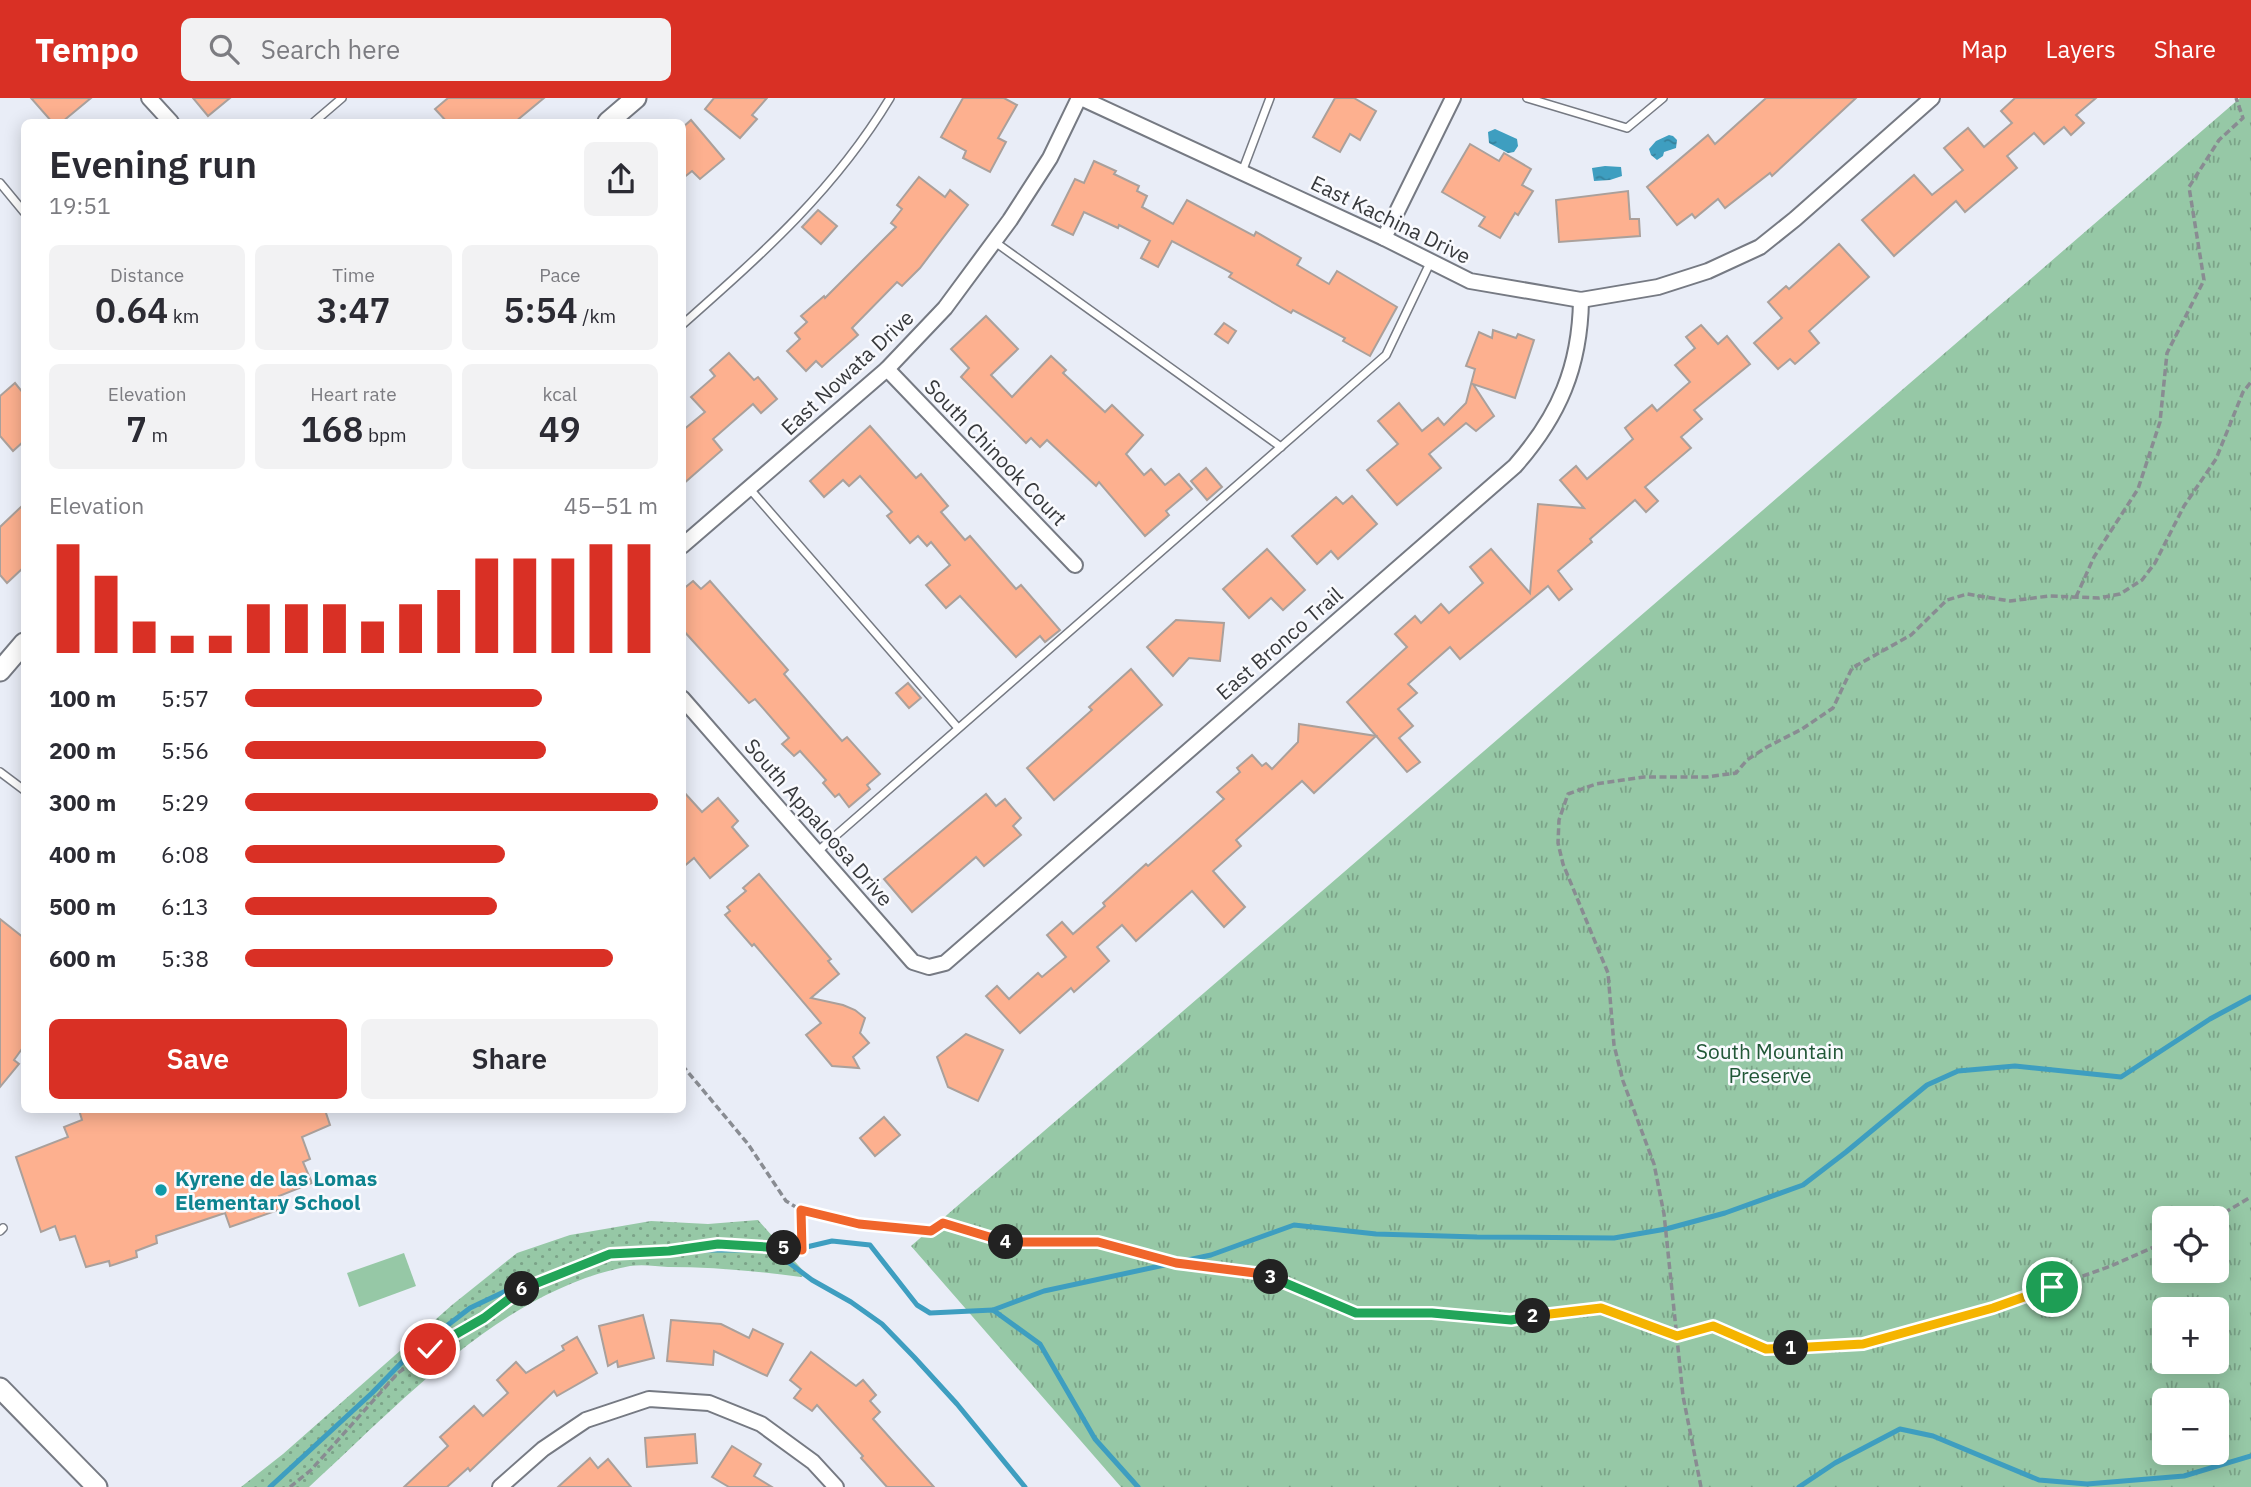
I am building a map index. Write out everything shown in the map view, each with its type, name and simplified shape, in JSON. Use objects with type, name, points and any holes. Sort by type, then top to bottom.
[{"type":"main road","points":[[612,119],[636,98]]},
{"type":"main road","points":[[0,671],[21,646]]},
{"type":"main road","points":[[0,1388],[97,1487]]},
{"type":"street","points":[[149,98],[168,119]]},
{"type":"street","name":"East Kachina Drive","points":[[1080,98],[1384,238],[1470,281],[1581,300],[1658,288],[1708,271],[1760,247],[1931,98]]},
{"type":"street","name":"East Nowata Drive","points":[[686,543],[887,369],[945,308],[1049,158],[1080,98]]},
{"type":"street","points":[[1384,238],[1453,98]]},
{"type":"street","name":"East Bronco Trail","points":[[929,967],[945,963],[1515,466],[1535,443],[1566,388],[1575,359],[1581,300]]},
{"type":"street","name":"South Chinook Court","points":[[887,369],[1075,565]]},
{"type":"street","name":"South Appaloosa Drive","points":[[686,703],[913,962],[929,967]]},
{"type":"street","points":[[500,1487],[543,1448],[586,1420],[649,1399],[709,1403],[761,1424],[813,1462],[836,1487]]},
{"type":"lane","points":[[318,119],[342,98]]},
{"type":"lane","points":[[686,321],[775,242],[811,204],[854,151],[890,98]]},
{"type":"lane","points":[[1242,172],[1270,98]]},
{"type":"lane","points":[[1527,98],[1627,128],[1662,98]]},
{"type":"lane","points":[[0,184],[21,208]]},
{"type":"lane","points":[[994,241],[1281,447]]},
{"type":"lane","points":[[817,852],[1386,355],[1431,261]]},
{"type":"lane","points":[[749,488],[958,728]]},
{"type":"lane","points":[[0,772],[21,788]]},
{"type":"path","points":[[2076,597],[2094,557],[2138,489],[2153,444],[2160,422],[2167,353],[2204,280],[2189,187],[2219,140],[2243,117],[2236,98]]},
{"type":"path","points":[[1701,1487],[1683,1395],[1664,1213],[1654,1164],[1623,1082],[1614,1045],[1608,973],[1563,864],[1558,843],[1559,820],[1568,794],[1596,784],[1644,776],[1706,778],[1736,773],[1747,760],[1833,708],[1852,668],[1911,635],[1947,600],[1967,594],[2010,601],[2049,596],[2099,598],[2120,594],[2142,580],[2155,563],[2184,506],[2216,459],[2243,392],[2251,382]]},
{"type":"path","points":[[686,1070],[748,1144],[786,1201],[801,1210],[859,1224],[931,1231],[943,1223],[1010,1243],[1098,1242],[1176,1263],[1263,1274],[1356,1313],[1432,1313],[1511,1320],[1601,1308],[1677,1336],[1713,1326],[1766,1349],[1863,1344],[1993,1308],[2111,1266],[2152,1248]]},
{"type":"path","points":[[2229,1210],[2251,1197]]},
{"type":"path","points":[[290,1487],[311,1470],[398,1373],[430,1349],[484,1318],[526,1285],[610,1254],[669,1251],[718,1244],[802,1250],[801,1210]]},
{"type":"green space","name":"South Mountain Preserve","points":[[2240,98],[2251,98],[2251,1487],[1121,1487],[911,1246]]},
{"type":"green space","points":[[758,1220],[806,1274],[801,1277],[639,1265],[583,1279],[539,1299],[496,1324],[456,1354],[417,1386],[309,1487],[241,1487],[283,1454],[452,1305],[517,1253],[570,1235],[651,1221],[708,1224]]},
{"type":"green space","points":[[404,1253],[416,1286],[359,1307],[347,1273]]},
{"type":"water","points":[[1495,129],[1517,139],[1518,146],[1514,152],[1508,153],[1489,143],[1488,132]]},
{"type":"water","points":[[1669,135],[1677,140],[1676,148],[1664,152],[1657,160],[1649,149],[1656,141]]},
{"type":"water","points":[[1621,167],[1622,176],[1594,181],[1592,168]]},
{"type":"building","points":[[31,98],[91,98],[66,119],[49,119]]},
{"type":"building","points":[[193,98],[230,98],[208,116]]},
{"type":"building","points":[[448,98],[544,98],[519,119],[444,119],[435,109]]},
{"type":"building","points":[[714,98],[767,98],[752,115],[757,119],[740,138],[705,109]]},
{"type":"building","points":[[963,98],[1004,98],[1017,105],[998,138],[1006,142],[990,172],[963,158],[966,151],[941,137]]},
{"type":"building","points":[[1335,98],[1354,98],[1376,111],[1360,140],[1350,134],[1340,152],[1313,137]]},
{"type":"building","points":[[1766,98],[1856,98],[1772,176],[1770,173],[1725,208],[1718,199],[1695,218],[1692,214],[1677,225],[1647,187],[1708,135],[1715,144]]},
{"type":"building","points":[[2015,98],[2096,98],[2076,115],[2084,123],[2071,135],[2064,127],[2044,144],[2034,133],[2007,156],[2017,168],[1965,212],[1956,201],[1894,256],[1862,220],[1914,175],[1932,195],[1963,170],[1944,148],[1968,128],[1984,147],[2012,123],[2001,111]]},
{"type":"building","points":[[691,120],[724,159],[700,179],[692,171],[686,176],[686,124]]},
{"type":"building","points":[[1470,144],[1499,161],[1504,153],[1531,169],[1522,185],[1533,191],[1500,238],[1479,226],[1485,217],[1442,192]]},
{"type":"building","points":[[1094,161],[1139,186],[1137,191],[1147,196],[1142,207],[1173,224],[1187,200],[1254,236],[1256,232],[1301,258],[1297,265],[1329,284],[1337,271],[1397,307],[1370,356],[1343,341],[1345,338],[1293,310],[1291,313],[1229,277],[1232,273],[1172,241],[1158,267],[1141,258],[1150,241],[1119,225],[1118,228],[1084,212],[1073,235],[1052,225],[1075,179],[1084,183]]},
{"type":"building","points":[[919,177],[945,197],[950,190],[968,205],[920,268],[902,286],[897,282],[852,328],[858,335],[822,367],[816,361],[806,371],[787,351],[800,339],[795,333],[807,322],[801,316],[824,296],[825,298],[896,227],[891,223],[902,209],[897,205]]},
{"type":"building","points":[[1628,191],[1630,219],[1639,219],[1640,236],[1559,242],[1556,200]]},
{"type":"building","points":[[818,210],[837,226],[821,244],[802,227]]},
{"type":"building","points":[[1839,244],[1869,277],[1809,331],[1819,343],[1795,364],[1790,359],[1778,369],[1754,343],[1782,318],[1768,302],[1786,286],[1789,289]]},
{"type":"building","points":[[986,316],[1018,349],[991,375],[1012,397],[1051,356],[1066,370],[1063,373],[1105,412],[1112,405],[1143,435],[1126,454],[1144,475],[1151,469],[1165,485],[1179,474],[1192,489],[1166,511],[1169,515],[1145,536],[1099,482],[1096,486],[1047,440],[1040,447],[1031,438],[1026,443],[961,377],[969,368],[951,349]]},
{"type":"building","points":[[1224,323],[1236,331],[1228,343],[1215,334]]},
{"type":"building","points":[[1701,325],[1718,344],[1727,336],[1750,364],[1694,410],[1702,419],[1681,437],[1691,448],[1645,487],[1658,501],[1646,512],[1635,500],[1558,571],[1572,589],[1559,600],[1548,586],[1460,659],[1450,647],[1408,684],[1417,693],[1398,709],[1413,726],[1399,738],[1420,762],[1407,772],[1347,702],[1407,647],[1395,634],[1415,616],[1421,623],[1441,604],[1449,613],[1483,583],[1470,567],[1491,549],[1530,593],[1538,504],[1584,508],[1560,480],[1576,466],[1587,479],[1633,439],[1625,428],[1652,405],[1657,411],[1690,382],[1675,365],[1695,348],[1686,337]]},
{"type":"building","points":[[1493,330],[1516,338],[1518,334],[1534,340],[1515,398],[1473,384],[1494,416],[1476,431],[1466,423],[1429,454],[1441,468],[1397,505],[1367,470],[1398,444],[1378,421],[1399,403],[1422,431],[1438,418],[1444,425],[1466,403],[1475,369],[1466,366],[1479,332],[1492,338]]},
{"type":"building","points":[[729,353],[754,380],[758,377],[777,399],[761,413],[753,404],[713,439],[722,450],[686,482],[686,428],[705,412],[691,397],[715,376],[710,370]]},
{"type":"building","points":[[15,383],[21,390],[21,444],[13,451],[0,436],[0,396]]},
{"type":"building","points":[[870,426],[916,478],[921,474],[948,506],[941,512],[965,540],[970,536],[1016,589],[1021,585],[1060,630],[1045,642],[1040,636],[1016,657],[960,596],[946,608],[926,585],[950,565],[931,542],[927,546],[918,536],[910,543],[887,516],[892,512],[860,476],[849,486],[843,480],[824,497],[810,481]]},
{"type":"building","points":[[1206,468],[1222,487],[1207,500],[1191,481]]},
{"type":"building","points":[[1352,496],[1377,524],[1338,559],[1331,551],[1317,564],[1292,536],[1336,497],[1343,504]]},
{"type":"building","points":[[21,507],[21,570],[7,583],[0,575],[0,527]]},
{"type":"building","points":[[1267,549],[1305,590],[1283,610],[1271,598],[1249,618],[1223,589]]},
{"type":"building","points":[[693,581],[701,589],[710,581],[788,670],[784,674],[842,741],[847,737],[880,774],[867,785],[870,789],[849,807],[839,794],[835,797],[823,783],[826,780],[800,751],[794,756],[782,744],[789,738],[755,699],[749,703],[686,633],[686,587]]},
{"type":"building","points":[[1176,620],[1224,623],[1220,661],[1189,658],[1173,676],[1147,647]]},
{"type":"building","points":[[1131,669],[1162,705],[1054,800],[1027,768],[1092,710],[1089,707]]},
{"type":"building","points":[[908,683],[921,698],[909,708],[896,693]]},
{"type":"building","points":[[1299,724],[1376,736],[1314,793],[1302,781],[1236,840],[1241,846],[1213,871],[1245,907],[1224,927],[1192,891],[1136,941],[1122,925],[1097,947],[1109,961],[1074,992],[1071,988],[1020,1033],[986,996],[997,986],[1009,999],[1038,973],[1042,977],[1066,957],[1047,935],[1062,922],[1073,934],[1105,906],[1103,903],[1146,864],[1148,866],[1224,799],[1217,792],[1240,772],[1237,768],[1252,755],[1262,766],[1266,763],[1272,769],[1298,742]]},
{"type":"building","points":[[686,794],[702,812],[718,798],[738,821],[732,827],[748,846],[710,878],[694,858],[686,865]]},
{"type":"building","points":[[986,794],[996,806],[1005,799],[1021,818],[1013,826],[1021,835],[984,866],[976,857],[912,912],[884,879]]},
{"type":"building","points":[[759,874],[831,959],[828,961],[839,974],[811,998],[843,1005],[865,1018],[860,1033],[869,1043],[853,1057],[859,1068],[832,1066],[806,1035],[821,1023],[754,944],[752,946],[725,915],[730,911],[727,907],[746,891],[743,888]]},
{"type":"building","points":[[0,919],[21,936],[21,1050],[14,1060],[19,1064],[0,1087]]},
{"type":"building","points":[[966,1034],[1003,1050],[978,1101],[948,1087],[937,1057]]},
{"type":"building","name":"Kyrene de las Lomas Elementary School","points":[[80,1113],[326,1113],[330,1125],[302,1137],[310,1159],[303,1162],[312,1183],[279,1196],[284,1208],[230,1227],[225,1213],[156,1236],[157,1243],[136,1251],[137,1257],[110,1266],[109,1261],[86,1267],[75,1236],[60,1240],[55,1226],[41,1232],[16,1157],[68,1137],[64,1127],[82,1120]]},
{"type":"building","points":[[884,1117],[900,1135],[875,1156],[860,1138]]},
{"type":"building","points":[[643,1315],[654,1358],[618,1367],[617,1361],[608,1366],[599,1326]]},
{"type":"building","points":[[671,1320],[721,1324],[749,1338],[753,1329],[783,1344],[767,1376],[714,1351],[713,1365],[667,1361]]},
{"type":"building","points":[[577,1337],[597,1373],[557,1396],[554,1391],[470,1471],[468,1468],[447,1487],[404,1487],[448,1446],[440,1437],[474,1406],[483,1416],[508,1393],[497,1380],[516,1362],[526,1373],[564,1350],[562,1346]]},
{"type":"building","points":[[811,1352],[856,1386],[863,1380],[876,1395],[870,1401],[880,1412],[873,1419],[934,1487],[887,1487],[817,1405],[812,1411],[794,1398],[801,1389],[790,1380]]},
{"type":"building","points":[[695,1434],[697,1463],[647,1467],[645,1438]]},
{"type":"building","points":[[732,1446],[761,1464],[754,1476],[772,1487],[729,1487],[712,1477]]},
{"type":"building","points":[[590,1458],[598,1468],[608,1459],[631,1487],[558,1487]]},
{"type":"waterway","points":[[993,1310],[1044,1291],[1211,1255],[1294,1225],[1376,1234],[1477,1237],[1614,1238],[1666,1229],[1725,1213],[1803,1185],[1927,1085],[1958,1071],[2015,1066],[2121,1077],[2210,1019],[2251,997]]},
{"type":"waterway","points":[[777,1254],[832,1241],[870,1245],[917,1305],[930,1313],[993,1310],[1040,1344],[1095,1439],[1138,1487]]},
{"type":"waterway","points":[[270,1487],[372,1393],[410,1354],[470,1308],[514,1287],[573,1267],[603,1259],[682,1250],[772,1250],[812,1280],[851,1302],[882,1324],[914,1357],[957,1404],[1025,1487]]},
{"type":"waterway","points":[[1799,1487],[1835,1463],[1900,1429],[1933,1436],[2039,1480],[2087,1484],[2184,1476],[2251,1456]]},
{"type":"place","name":"Kyrene de las Lomas Elementary School","points":[[161,1190]]},
{"type":"route","points":[[430,1349],[484,1318],[526,1285],[610,1254],[669,1251],[718,1244],[802,1250],[801,1210],[859,1224],[931,1231],[943,1223],[1010,1243],[1098,1242],[1176,1263],[1263,1274],[1356,1313],[1432,1313],[1511,1320],[1567,1310],[1601,1308],[1677,1336],[1713,1326],[1766,1349],[1863,1344],[1993,1308],[2052,1287]]}]
